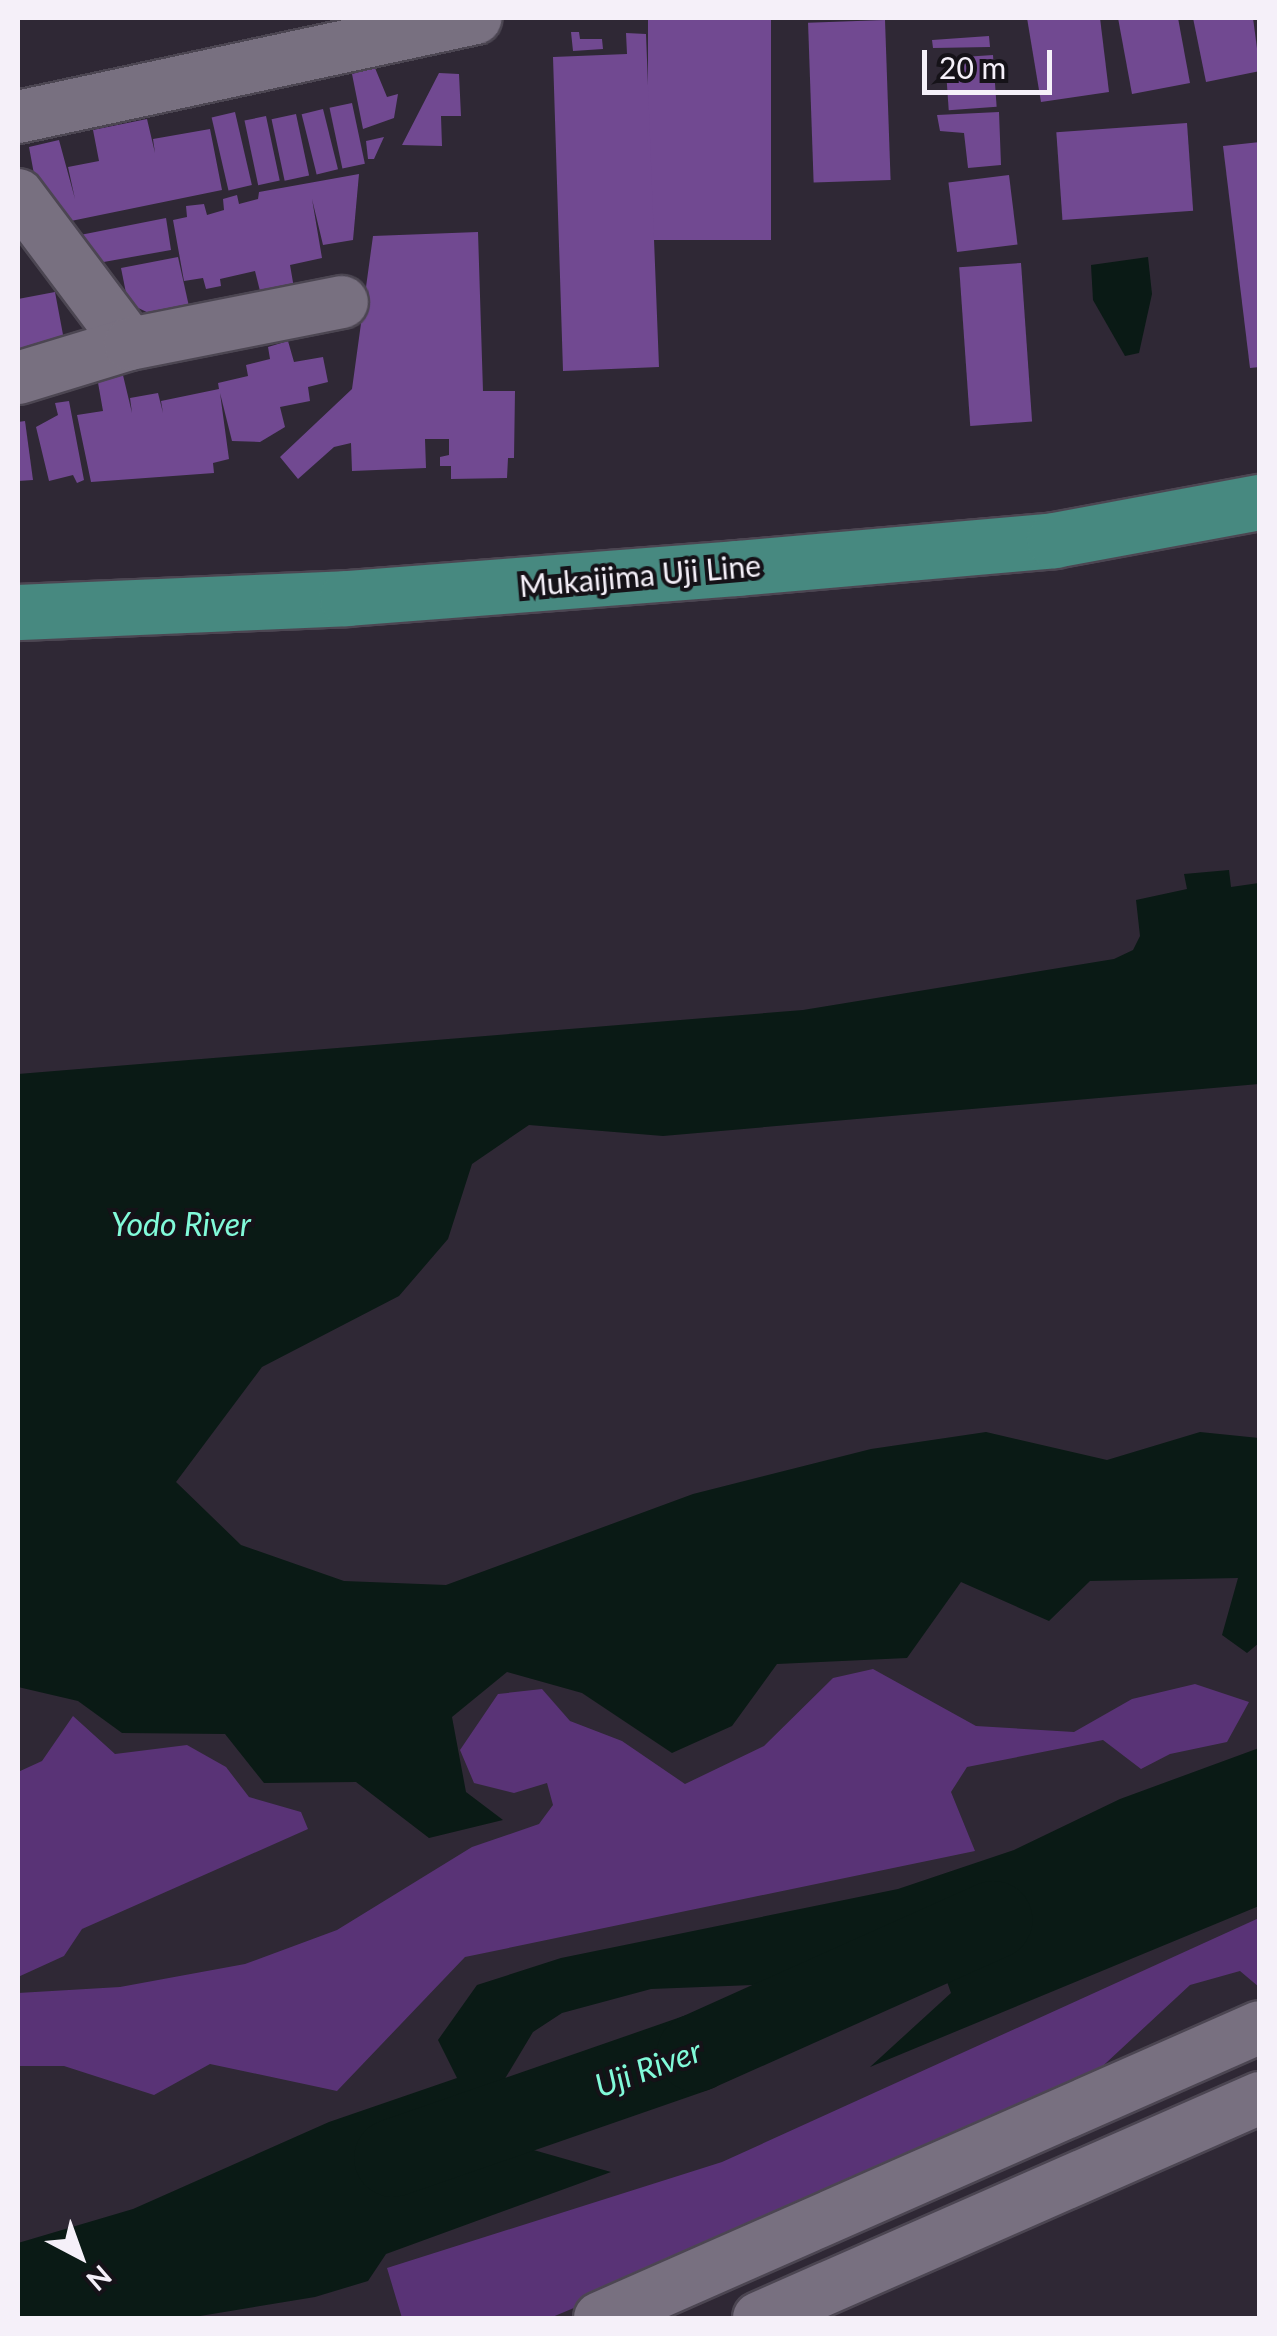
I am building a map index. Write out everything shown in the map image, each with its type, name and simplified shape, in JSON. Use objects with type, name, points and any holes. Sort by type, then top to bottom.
[{"type":"main road","name":"Mukaijima Uji Line","points":[[18,612],[347,598],[1054,540],[1260,502]]},
{"type":"street","points":[[18,116],[475,18]]},
{"type":"street","points":[[18,195],[130,344]]},
{"type":"street","points":[[18,378],[130,344],[342,302]]},
{"type":"street","points":[[600,2318],[1260,2027]]},
{"type":"street","points":[[759,2318],[1260,2098]]},
{"type":"shaded area","points":[[873,1669],[976,1726],[1074,1732],[1132,1699],[1195,1684],[1249,1702],[1227,1742],[1170,1754],[1141,1769],[1103,1740],[967,1767],[951,1792],[975,1851],[465,1957],[337,2091],[210,2064],[154,2095],[64,2066],[18,2066],[18,1993],[120,1987],[245,1964],[337,1930],[472,1847],[539,1824],[553,1805],[547,1783],[514,1793],[474,1783],[460,1750],[498,1694],[542,1689],[570,1721],[622,1741],[685,1784],[764,1746],[833,1678]]},
{"type":"shaded area","points":[[73,1716],[115,1754],[187,1745],[226,1767],[249,1797],[301,1812],[308,1829],[82,1929],[64,1956],[18,1977],[18,1772],[42,1761]]},
{"type":"shaded area","points":[[1259,1918],[1259,1987],[1240,1971],[1190,1985],[1064,2102],[550,2318],[402,2318],[387,2268],[722,2162]]},
{"type":"water","points":[[1148,257],[1152,294],[1139,353],[1125,356],[1093,300],[1091,265]]},
{"type":"water","name":"Yodo River","points":[[1229,870],[1231,887],[1259,883],[1259,1084],[663,1136],[529,1125],[472,1164],[448,1239],[399,1296],[262,1367],[176,1482],[241,1545],[344,1581],[446,1585],[693,1494],[871,1449],[986,1432],[1107,1460],[1200,1432],[1259,1438],[1259,1643],[1247,1653],[1222,1635],[1238,1578],[1090,1581],[1049,1621],[961,1582],[907,1658],[777,1664],[732,1726],[672,1753],[582,1693],[507,1672],[452,1717],[466,1792],[503,1820],[429,1838],[356,1782],[264,1783],[225,1734],[122,1733],[78,1701],[18,1687],[18,1074],[803,1010],[1114,959],[1133,950],[1140,936],[1136,900],[1187,889],[1184,874]]},
{"type":"water","points":[[1259,1748],[1259,1906],[870,2067],[951,1993],[946,1979],[904,1963],[857,1958],[796,1985],[782,1976],[753,1985],[651,1989],[562,2013],[533,2032],[500,2087],[491,2138],[611,2172],[386,2254],[368,2281],[315,2297],[188,2318],[18,2318],[18,2243],[133,2209],[329,2122],[457,2078],[438,2040],[477,1985],[561,1958],[898,1889],[1014,1850],[1120,1799]]},
{"type":"building","points":[[648,18],[771,18],[771,240],[648,240]]},
{"type":"building","points":[[1027,18],[1100,18],[1109,92],[1041,102]]},
{"type":"building","points":[[1118,18],[1178,18],[1190,83],[1132,94]]},
{"type":"building","points":[[1193,18],[1253,18],[1260,71],[1206,82]]},
{"type":"building","points":[[885,20],[891,180],[814,183],[808,23]]},
{"type":"building","points":[[571,32],[579,32],[580,39],[602,39],[603,49],[573,51]]},
{"type":"building","points":[[626,33],[646,34],[659,367],[563,371],[553,57],[627,54]]},
{"type":"building","points":[[989,36],[990,47],[933,48],[932,40]]},
{"type":"building","points":[[993,55],[997,107],[949,110],[945,58]]},
{"type":"building","points":[[375,68],[387,97],[398,94],[394,118],[363,129],[352,74]]},
{"type":"building","points":[[439,73],[459,74],[461,116],[441,116],[442,146],[402,145]]},
{"type":"building","points":[[352,103],[365,164],[342,168],[330,108]]},
{"type":"building","points":[[323,109],[338,169],[317,174],[302,114]]},
{"type":"building","points":[[235,112],[252,185],[228,190],[212,117]]},
{"type":"building","points":[[999,112],[1001,165],[968,168],[964,133],[940,131],[937,115]]},
{"type":"building","points":[[296,114],[309,176],[285,181],[272,119]]},
{"type":"building","points":[[266,116],[280,181],[258,185],[244,121]]},
{"type":"building","points":[[147,119],[155,153],[153,139],[210,129],[222,190],[66,222],[36,185],[29,147],[59,140],[75,199],[68,167],[99,161],[93,130]]},
{"type":"building","points":[[1187,123],[1193,211],[1062,220],[1056,132]]},
{"type":"building","points":[[384,137],[374,159],[368,159],[366,141]]},
{"type":"building","points":[[1260,142],[1260,367],[1250,368],[1223,146]]},
{"type":"building","points":[[359,174],[353,240],[323,245],[312,199],[322,258],[290,265],[294,288],[261,295],[255,271],[220,279],[221,286],[206,289],[203,278],[184,281],[173,220],[187,217],[186,206],[204,204],[207,215],[224,210],[223,199],[237,195],[239,204],[258,199],[259,192]]},
{"type":"building","points":[[1009,175],[1018,244],[957,252],[948,182]]},
{"type":"building","points":[[166,218],[171,250],[98,263],[75,236]]},
{"type":"building","points":[[478,232],[483,391],[515,391],[514,458],[508,458],[507,478],[451,479],[451,466],[440,466],[440,457],[449,455],[449,439],[425,439],[426,468],[352,471],[351,443],[334,447],[298,479],[280,457],[352,389],[373,236]]},
{"type":"building","points":[[178,257],[190,311],[159,318],[128,303],[121,268]]},
{"type":"building","points":[[1021,263],[1032,422],[970,426],[959,267]]},
{"type":"building","points":[[55,292],[64,340],[18,349],[18,299]]},
{"type":"building","points":[[288,341],[294,362],[323,357],[328,382],[308,387],[310,401],[280,407],[285,427],[260,442],[232,441],[220,393],[229,459],[213,463],[214,473],[91,482],[77,415],[103,411],[97,377],[122,371],[132,413],[130,398],[158,393],[163,413],[161,401],[219,389],[218,383],[248,376],[246,365],[270,359],[268,347]]},
{"type":"building","points":[[69,401],[84,480],[77,483],[73,475],[49,481],[36,427],[58,415],[55,403]]},
{"type":"building","points":[[25,421],[33,480],[18,481],[18,422]]},
{"type":"waterway","name":"Uji River","points":[[393,2158],[696,2053],[994,1920]]}]
